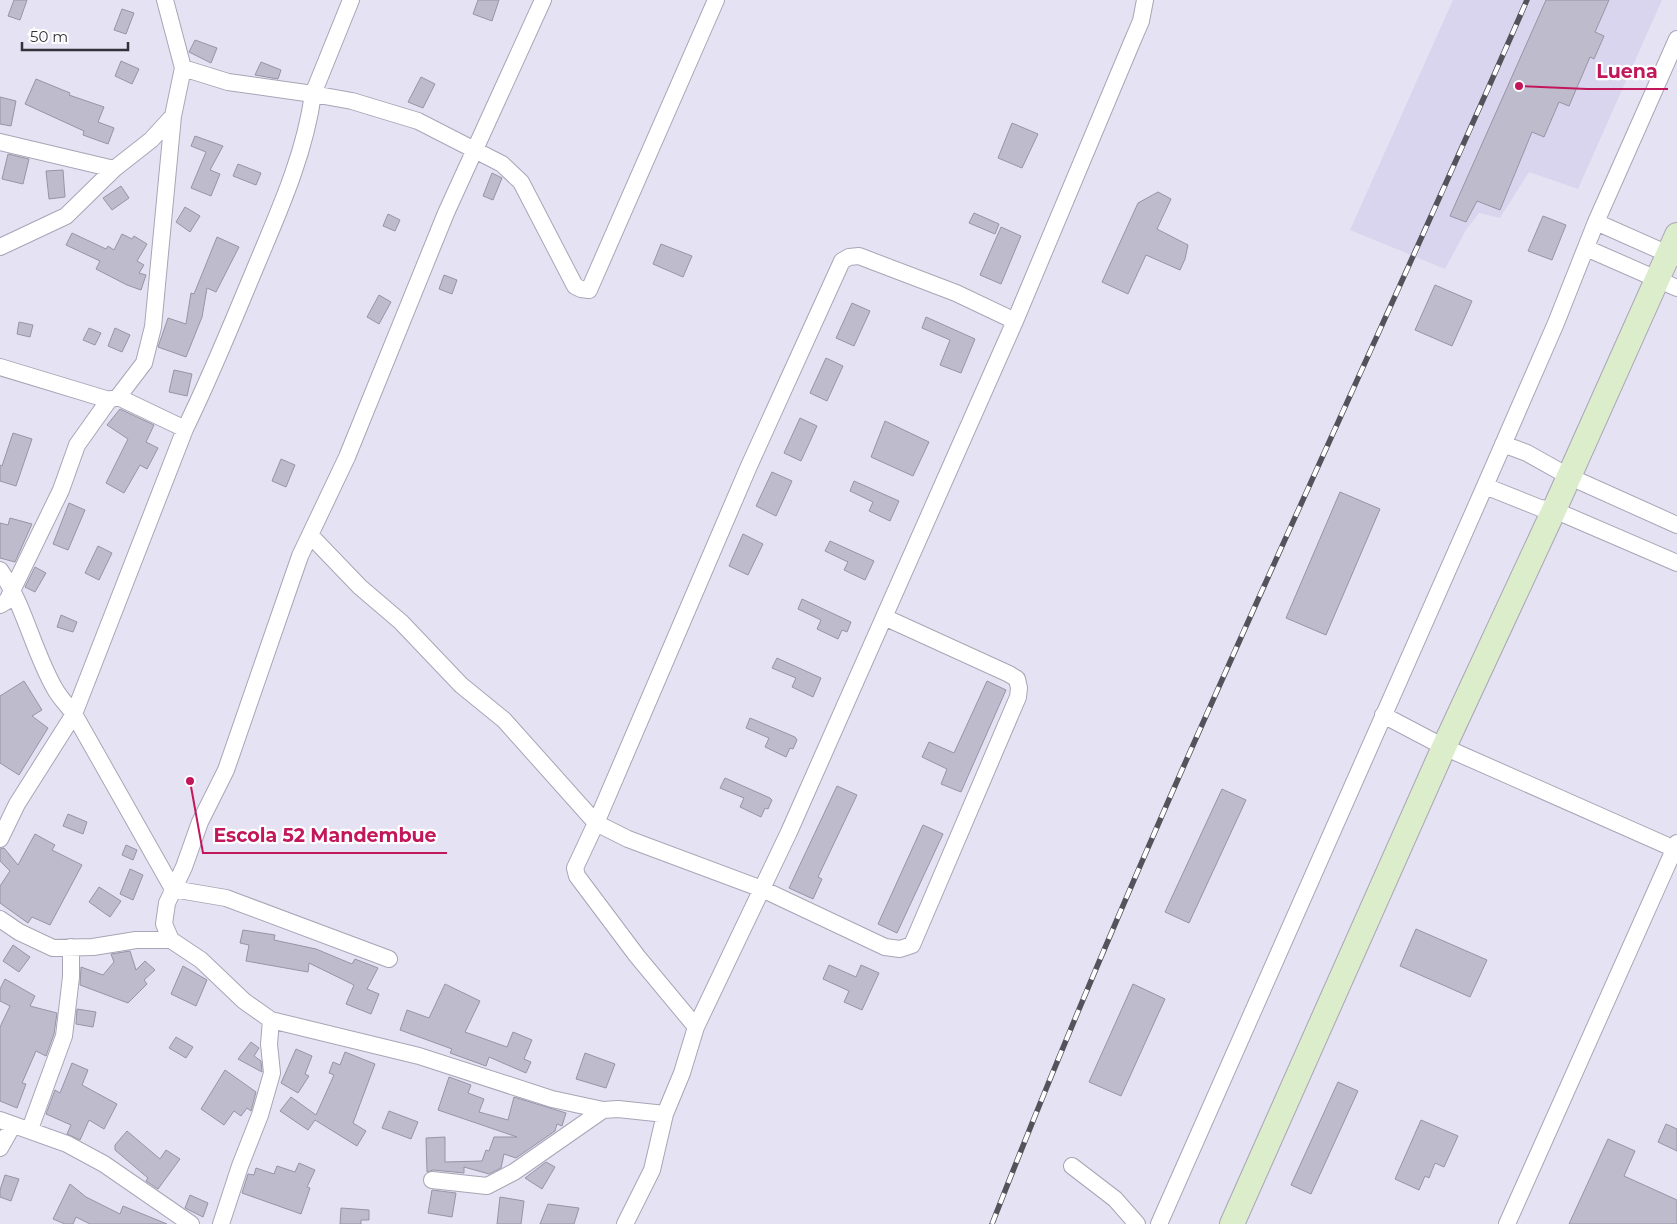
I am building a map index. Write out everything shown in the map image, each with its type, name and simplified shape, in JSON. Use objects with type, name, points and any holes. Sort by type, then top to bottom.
[{"type":"street","points":[[0,605],[7,601],[25,560],[61,490],[77,445],[144,363],[153,327],[174,116],[183,68],[165,0]]},
{"type":"street","points":[[0,840],[17,804],[74,714],[185,429],[212,373],[295,168],[309,119],[313,94],[351,0]]},
{"type":"street","points":[[543,0],[435,238],[350,448],[300,556],[226,770],[200,822],[184,867],[167,903],[164,924],[171,940],[201,960],[244,1001],[271,1020],[419,1056],[552,1099],[603,1110],[618,1109],[665,1114]]},
{"type":"street","points":[[183,68],[228,82],[352,101],[418,121],[502,164],[521,182],[575,286],[581,290],[589,290],[716,0]]},
{"type":"street","points":[[625,1224],[652,1170],[665,1114],[682,1073],[696,1027],[790,832],[1016,321],[1141,21],[1145,0]]},
{"type":"street","points":[[1159,1224],[1485,486],[1596,222],[1677,39]]},
{"type":"street","points":[[0,247],[66,216],[114,169],[151,140],[174,116]]},
{"type":"street","points":[[0,142],[114,169]]},
{"type":"street","points":[[1232,1224],[1444,747],[1568,476],[1667,283],[1674,249],[1596,222]]},
{"type":"street","points":[[1586,248],[1667,283]]},
{"type":"street","points":[[696,1027],[637,956],[577,876],[575,868],[749,466],[842,262],[849,256],[859,256],[956,293],[1016,321]]},
{"type":"street","points":[[0,367],[114,399],[185,429]]},
{"type":"street","points":[[1503,444],[1528,453],[1568,476],[1677,525]]},
{"type":"street","points":[[1485,486],[1540,508],[1554,510],[1677,563]]},
{"type":"street","points":[[310,536],[360,587],[401,622],[461,686],[504,720],[596,822],[628,839],[762,889],[886,947],[900,949],[912,945],[1018,697],[1019,688],[1017,679],[1010,674],[884,617]]},
{"type":"street","points":[[0,570],[13,589],[33,642],[56,690],[74,714],[173,889]]},
{"type":"street","points":[[1383,715],[1444,747],[1676,847],[1507,1224]]},
{"type":"street","points":[[173,889],[226,898],[389,959]]},
{"type":"street","points":[[0,919],[19,932],[54,948],[93,947],[136,940],[171,940]]},
{"type":"street","points":[[30,1130],[64,1036],[71,977],[71,947]]},
{"type":"street","points":[[221,1224],[240,1166],[260,1115],[272,1073],[271,1020]]},
{"type":"street","points":[[432,1180],[487,1186],[514,1172],[603,1110]]},
{"type":"street","points":[[0,1148],[6,1123],[67,1144],[104,1164],[191,1224]]},
{"type":"street","points":[[1072,1166],[1115,1200],[1137,1224]]},
{"type":"shaded area","points":[[1453,0],[1662,0],[1578,189],[1529,172],[1500,218],[1479,213],[1466,230],[1445,269],[1350,230]]},
{"type":"building","points":[[14,0],[27,0],[20,20],[8,16]]},
{"type":"building","points":[[478,0],[499,0],[492,21],[473,14]]},
{"type":"building","points":[[1546,0],[1609,0],[1595,32],[1604,36],[1594,59],[1590,57],[1569,106],[1559,102],[1544,137],[1532,132],[1500,210],[1477,201],[1466,222],[1450,216]]},
{"type":"building","points":[[122,9],[134,13],[126,34],[114,30]]},
{"type":"building","points":[[195,40],[217,48],[211,63],[189,52]]},
{"type":"building","points":[[121,61],[139,69],[132,84],[115,76]]},
{"type":"building","points":[[261,62],[281,70],[278,79],[255,75]]},
{"type":"building","points":[[421,77],[435,84],[423,108],[408,102]]},
{"type":"building","points":[[36,79],[70,93],[69,95],[104,107],[98,122],[114,128],[108,144],[83,135],[84,131],[25,104]]},
{"type":"building","points":[[0,97],[16,101],[11,126],[0,124]]},
{"type":"building","points":[[1012,123],[1038,134],[1022,168],[998,158]]},
{"type":"building","points":[[195,136],[223,146],[210,170],[220,174],[211,196],[191,188],[206,152],[191,146]]},
{"type":"building","points":[[8,154],[29,159],[23,184],[2,179]]},
{"type":"building","points":[[238,164],[261,173],[256,185],[233,176]]},
{"type":"building","points":[[63,170],[65,197],[49,199],[46,171]]},
{"type":"building","points":[[492,173],[502,178],[493,200],[483,196]]},
{"type":"building","points":[[121,186],[129,198],[112,210],[103,198]]},
{"type":"building","points":[[1158,192],[1171,199],[1157,229],[1188,245],[1185,259],[1180,270],[1146,255],[1128,294],[1102,282],[1138,203]]},
{"type":"building","points":[[185,207],[200,216],[190,232],[176,222]]},
{"type":"building","points":[[974,213],[999,224],[995,234],[969,223]]},
{"type":"building","points":[[388,214],[400,220],[395,231],[383,226]]},
{"type":"building","points":[[1543,216],[1566,225],[1552,260],[1528,251]]},
{"type":"building","points":[[1001,227],[1021,236],[1001,284],[980,275]]},
{"type":"building","points":[[72,233],[106,249],[108,246],[114,250],[122,234],[132,239],[134,236],[147,244],[137,261],[144,265],[139,273],[146,275],[141,290],[96,269],[100,261],[66,245]]},
{"type":"building","points":[[217,237],[239,247],[216,292],[207,288],[202,317],[186,357],[158,347],[168,318],[186,324],[191,293],[194,294]]},
{"type":"building","points":[[661,244],[692,256],[683,277],[653,264]]},
{"type":"building","points":[[444,275],[457,280],[452,294],[439,289]]},
{"type":"building","points":[[1435,285],[1472,301],[1452,346],[1415,330]]},
{"type":"building","points":[[379,295],[391,302],[379,324],[367,317]]},
{"type":"building","points":[[852,303],[870,311],[854,346],[836,338]]},
{"type":"building","points":[[926,317],[975,339],[961,373],[940,365],[950,340],[922,328]]},
{"type":"building","points":[[19,322],[33,325],[30,337],[17,334]]},
{"type":"building","points":[[89,328],[101,333],[95,345],[83,340]]},
{"type":"building","points":[[115,328],[130,335],[122,352],[108,346]]},
{"type":"building","points":[[826,358],[843,366],[827,401],[810,393]]},
{"type":"building","points":[[174,370],[192,374],[187,396],[169,392]]},
{"type":"building","points":[[120,409],[154,425],[146,442],[158,448],[147,469],[140,465],[124,493],[106,483],[128,439],[107,425]]},
{"type":"building","points":[[800,418],[817,426],[801,461],[784,453]]},
{"type":"building","points":[[885,421],[929,442],[913,476],[871,457]]},
{"type":"building","points":[[13,433],[32,439],[16,486],[0,481],[0,465],[2,466]]},
{"type":"building","points":[[281,459],[295,465],[286,487],[272,481]]},
{"type":"building","points":[[772,472],[792,481],[776,516],[756,506]]},
{"type":"building","points":[[854,481],[899,501],[890,521],[869,511],[873,502],[850,491]]},
{"type":"building","points":[[1340,492],[1380,509],[1326,635],[1286,618]]},
{"type":"building","points":[[69,503],[85,510],[68,550],[53,544]]},
{"type":"building","points":[[10,518],[32,524],[15,562],[0,558],[0,523],[8,525]]},
{"type":"building","points":[[743,534],[763,544],[748,575],[729,566]]},
{"type":"building","points":[[830,541],[874,561],[865,580],[844,570],[848,562],[825,551]]},
{"type":"building","points":[[98,546],[112,553],[99,580],[85,573]]},
{"type":"building","points":[[35,567],[46,573],[35,592],[25,587]]},
{"type":"building","points":[[802,599],[851,622],[847,632],[842,630],[838,639],[817,629],[821,620],[798,609]]},
{"type":"building","points":[[61,615],[77,622],[73,632],[57,627]]},
{"type":"building","points":[[777,658],[821,678],[813,697],[792,687],[796,678],[772,668]]},
{"type":"building","points":[[24,681],[42,710],[32,716],[48,728],[19,775],[0,763],[0,696]]},
{"type":"building","points":[[987,681],[1006,690],[961,792],[941,784],[947,769],[922,757],[929,742],[954,753]]},
{"type":"building","points":[[750,718],[795,737],[797,740],[793,749],[790,748],[786,757],[765,747],[769,738],[746,728]]},
{"type":"building","points":[[725,778],[772,800],[768,809],[765,808],[761,817],[740,807],[744,798],[720,788]]},
{"type":"building","points":[[837,786],[857,795],[818,877],[822,879],[813,899],[789,888]]},
{"type":"building","points":[[1222,789],[1246,800],[1189,923],[1165,912]]},
{"type":"building","points":[[68,814],[87,822],[83,834],[63,826]]},
{"type":"building","points":[[923,825],[943,834],[897,933],[878,924]]},
{"type":"building","points":[[35,834],[55,845],[52,850],[82,865],[50,925],[32,917],[28,923],[0,903],[0,886],[10,871],[0,861],[0,849],[4,848],[18,865]]},
{"type":"building","points":[[126,845],[137,850],[133,860],[122,855]]},
{"type":"building","points":[[130,869],[143,875],[133,900],[120,894]]},
{"type":"building","points":[[99,887],[121,901],[110,917],[89,902]]},
{"type":"building","points":[[1416,929],[1487,960],[1470,997],[1400,966]]},
{"type":"building","points":[[243,930],[275,935],[274,940],[316,949],[352,964],[355,959],[378,968],[367,989],[379,994],[371,1014],[346,1004],[354,985],[309,963],[308,972],[246,961],[249,945],[240,943]]},
{"type":"building","points":[[13,945],[30,957],[19,972],[3,961]]},
{"type":"building","points":[[130,951],[136,970],[145,961],[155,970],[144,980],[147,984],[128,1003],[80,985],[81,967],[103,975],[114,962],[111,954]]},
{"type":"building","points":[[829,965],[856,977],[861,965],[879,973],[862,1010],[844,1002],[849,991],[823,979]]},
{"type":"building","points":[[183,966],[207,980],[196,1006],[171,994]]},
{"type":"building","points":[[5,979],[35,996],[30,1006],[57,1013],[54,1034],[46,1056],[36,1051],[22,1083],[26,1084],[17,1108],[0,1101],[0,1027],[10,1006],[0,1001],[0,989]]},
{"type":"building","points":[[445,984],[480,1001],[465,1032],[507,1047],[513,1032],[532,1040],[524,1059],[531,1062],[526,1073],[489,1057],[486,1066],[450,1053],[452,1049],[400,1030],[407,1010],[429,1018]]},
{"type":"building","points":[[1133,984],[1165,999],[1121,1096],[1089,1082]]},
{"type":"building","points":[[77,1009],[96,1012],[93,1027],[76,1024]]},
{"type":"building","points":[[176,1037],[193,1047],[186,1058],[169,1048]]},
{"type":"building","points":[[251,1042],[259,1048],[254,1056],[261,1061],[262,1072],[238,1059]]},
{"type":"building","points":[[296,1049],[312,1056],[305,1074],[309,1076],[298,1093],[281,1083]]},
{"type":"building","points":[[345,1052],[375,1064],[353,1123],[366,1131],[357,1146],[315,1120],[308,1130],[280,1111],[291,1097],[316,1115],[334,1075],[329,1073],[333,1062],[340,1065]]},
{"type":"building","points":[[585,1053],[615,1064],[606,1088],[576,1079]]},
{"type":"building","points":[[72,1063],[88,1070],[82,1085],[117,1104],[104,1129],[89,1120],[80,1140],[67,1134],[71,1125],[46,1114],[55,1090],[60,1093]]},
{"type":"building","points":[[225,1070],[256,1092],[251,1111],[247,1108],[241,1116],[234,1111],[224,1125],[201,1109]]},
{"type":"building","points":[[449,1077],[471,1085],[468,1093],[484,1099],[479,1112],[508,1120],[514,1097],[566,1113],[562,1126],[557,1124],[555,1131],[516,1158],[504,1154],[501,1168],[489,1174],[464,1167],[464,1173],[433,1170],[427,1172],[426,1138],[445,1137],[445,1162],[482,1161],[486,1150],[489,1151],[494,1137],[517,1137],[438,1110]]},
{"type":"building","points":[[1338,1082],[1358,1091],[1311,1194],[1291,1185]]},
{"type":"building","points":[[389,1111],[418,1122],[411,1139],[382,1128]]},
{"type":"building","points":[[1421,1120],[1458,1136],[1444,1167],[1435,1163],[1429,1178],[1425,1176],[1419,1190],[1395,1179]]},
{"type":"building","points":[[1666,1124],[1677,1129],[1677,1151],[1658,1142]]},
{"type":"building","points":[[127,1131],[160,1159],[166,1150],[180,1159],[158,1189],[146,1181],[148,1178],[115,1150],[115,1145]]},
{"type":"building","points":[[1608,1139],[1635,1151],[1624,1176],[1677,1200],[1677,1224],[1569,1224]]},
{"type":"building","points":[[546,1162],[555,1167],[542,1189],[525,1178]]},
{"type":"building","points":[[299,1163],[315,1170],[307,1187],[310,1188],[301,1214],[242,1193],[248,1174],[254,1175],[256,1168],[274,1174],[277,1166],[295,1172]]},
{"type":"building","points":[[5,1175],[19,1179],[11,1201],[0,1197],[0,1190]]},
{"type":"building","points":[[70,1184],[86,1197],[120,1214],[123,1206],[167,1224],[90,1224],[76,1217],[73,1224],[65,1224],[53,1219]]},
{"type":"building","points":[[432,1190],[456,1193],[452,1217],[428,1213]]},
{"type":"building","points":[[190,1195],[208,1203],[203,1217],[185,1208]]},
{"type":"building","points":[[500,1197],[524,1201],[521,1224],[497,1224]]},
{"type":"building","points":[[548,1204],[579,1208],[574,1224],[540,1224]]},
{"type":"building","points":[[341,1208],[369,1210],[369,1220],[361,1220],[361,1224],[340,1224]]},
{"type":"railway","points":[[992,1224],[1054,1069],[1119,915],[1527,0]]},
{"type":"place","name":"Luena","points":[[1519,86]]},
{"type":"place","name":"Escola 52 Mandembue","points":[[190,781]]}]
